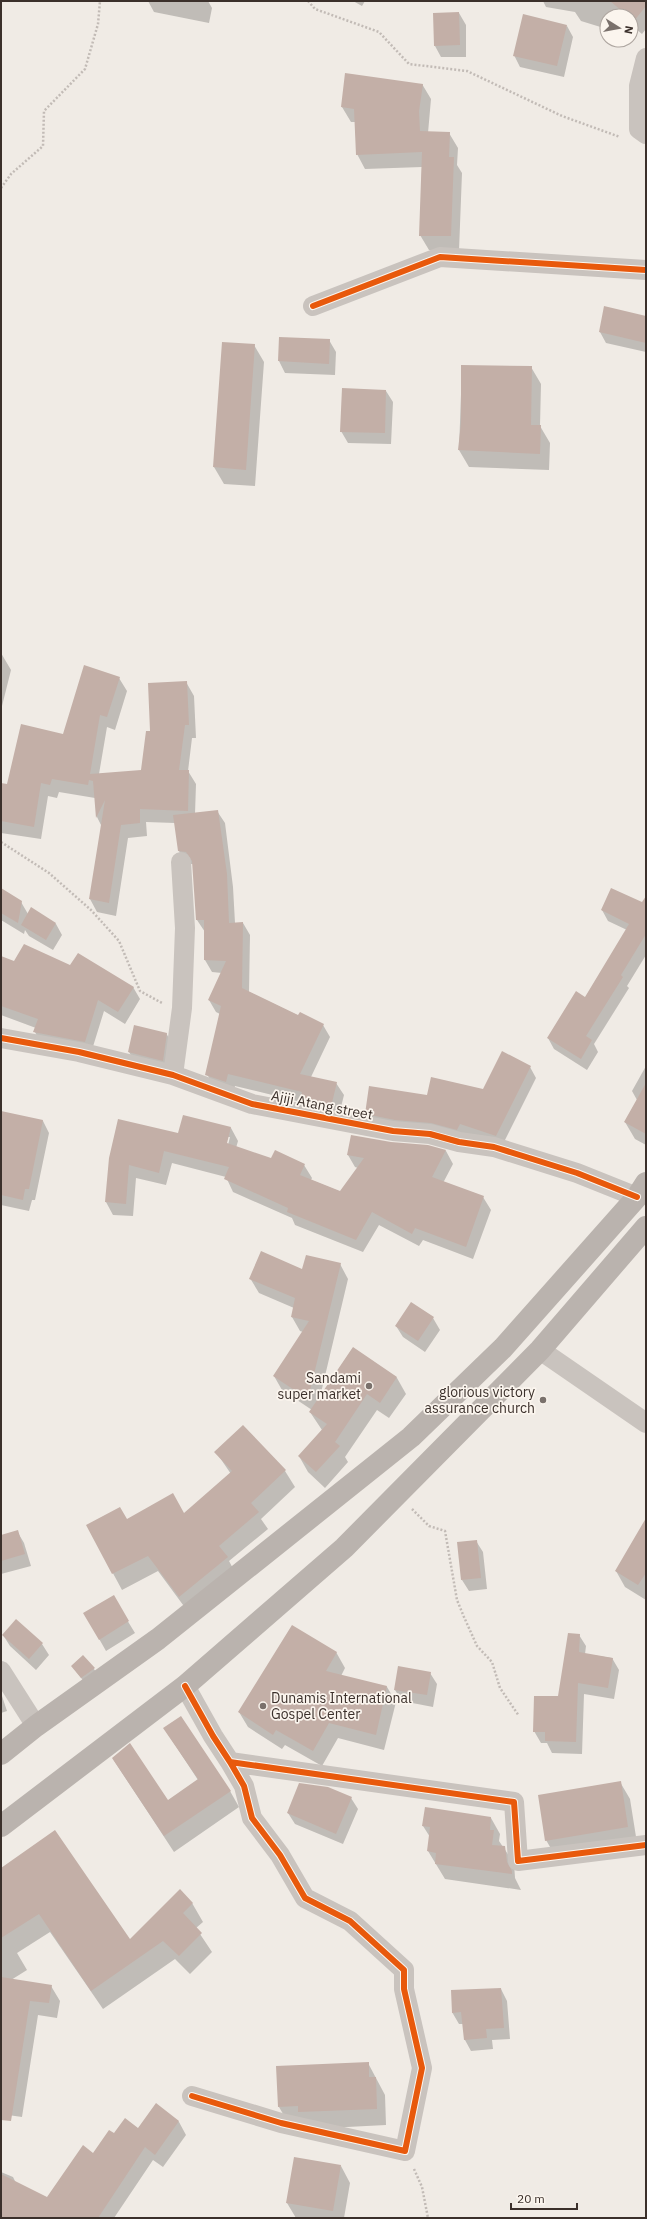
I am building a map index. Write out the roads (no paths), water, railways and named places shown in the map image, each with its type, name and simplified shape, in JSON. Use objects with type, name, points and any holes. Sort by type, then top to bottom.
[{"type":"main road","points":[[1,1754],[36,1726],[158,1639],[410,1437],[503,1348],[641,1190]]},
{"type":"main road","points":[[1,1826],[185,1686],[344,1548],[540,1350],[646,1227]]},
{"type":"street","points":[[646,58],[639,86],[639,129],[646,134]]},
{"type":"street","points":[[314,306],[440,257],[646,270]]},
{"type":"street","points":[[173,1075],[182,1014],[184,928],[181,862]]},
{"type":"street","name":"Ajiji Atang street","points":[[1,1038],[79,1052],[173,1075],[252,1104],[393,1131],[430,1134],[459,1142],[494,1147],[576,1173],[641,1190]]},
{"type":"street","points":[[540,1350],[646,1423]]},
{"type":"street","points":[[1,1671],[36,1726]]},
{"type":"street","points":[[185,1686],[213,1736],[244,1786],[252,1818],[280,1855],[304,1898],[350,1921],[404,1970],[404,1989],[422,2068],[405,2151],[281,2123],[192,2096]]},
{"type":"street","points":[[230,1762],[514,1802],[518,1861],[646,1845]]},
{"type":"place","name":"Sandami super market","points":[[369,1386]]},
{"type":"place","name":"glorious victory assurance church","points":[[543,1400]]},
{"type":"place","name":"Dunamis International Gospel Center","points":[[263,1706]]}]
